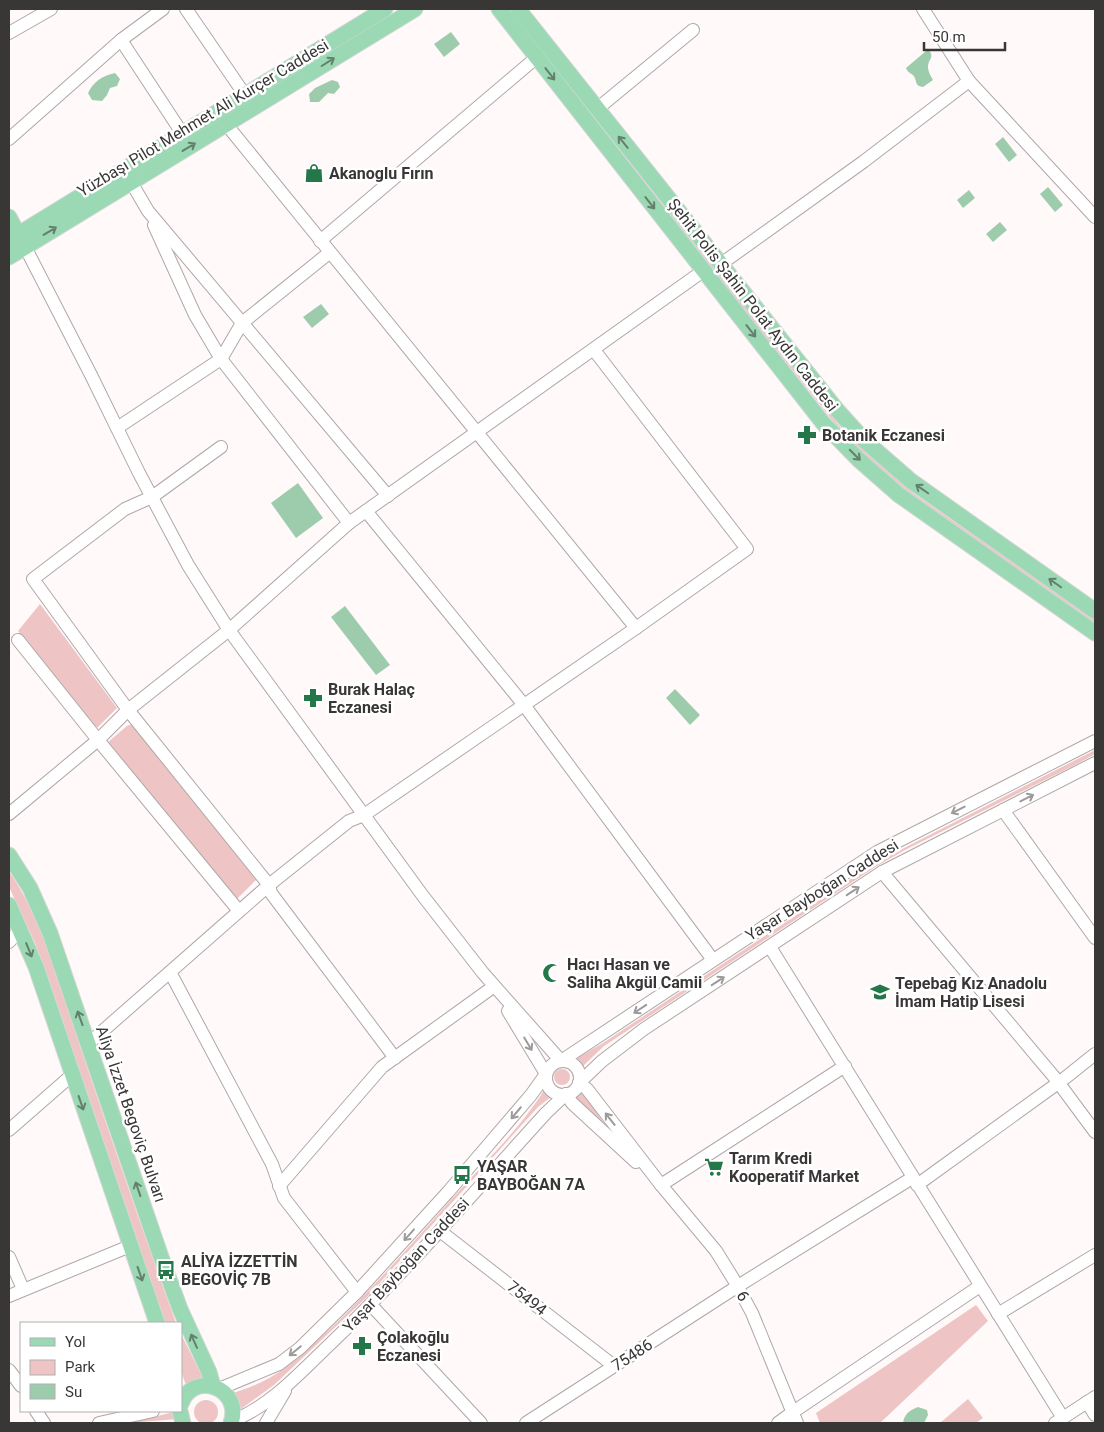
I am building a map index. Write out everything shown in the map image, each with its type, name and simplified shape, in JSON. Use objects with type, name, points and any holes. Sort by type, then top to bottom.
[{"type":"main road","name":"Yüzbaşı Pilot Mehmet Ali Kurçer Caddesi","points":[[9,257],[17,240],[182,133],[384,9]]},
{"type":"main road","name":"Yüzbaşı Pilot Mehmet Ali Kurçer Caddesi","points":[[17,240],[131,182],[415,9]]},
{"type":"main road","name":"Şehit Polis Şahin Polat Aydın Caddesi","points":[[498,9],[823,422],[858,459],[899,496],[1095,633]]},
{"type":"main road","name":"Şehit Polis Şahin Polat Aydın Caddesi","points":[[518,9],[837,410],[865,442],[910,481],[1095,611]]},
{"type":"main road","points":[[9,217],[17,240]]},
{"type":"main road","name":"Aliya İzzet Begoviç Bulvarı","points":[[9,856],[30,888],[50,933],[180,1310],[216,1387],[230,1399],[233,1407],[231,1422]]},
{"type":"main road","points":[[9,905],[36,967],[157,1322]]},
{"type":"main road","points":[[182,1423],[182,1400],[194,1389],[201,1386],[216,1387]]},
{"type":"street","points":[[9,33],[51,9]]},
{"type":"street","points":[[9,139],[121,40],[163,9]]},
{"type":"street","points":[[186,9],[245,95]]},
{"type":"street","points":[[923,9],[970,81],[1095,217]]},
{"type":"street","points":[[597,109],[693,30]]},
{"type":"street","points":[[121,40],[182,133]]},
{"type":"street","points":[[320,241],[537,57]]},
{"type":"street","points":[[721,264],[970,81]]},
{"type":"street","points":[[226,124],[636,628]]},
{"type":"street","points":[[131,182],[148,211],[195,315],[221,359],[349,522]]},
{"type":"street","points":[[148,211],[388,496]]},
{"type":"street","points":[[17,240],[188,565],[229,630],[423,896],[493,987],[561,1061]]},
{"type":"street","points":[[117,428],[221,359],[242,323],[330,253]]},
{"type":"street","points":[[9,814],[98,740],[128,710],[229,630],[349,522],[703,271]]},
{"type":"street","points":[[89,1043],[268,885],[349,821],[364,815],[636,628],[747,549],[594,350]]},
{"type":"street","points":[[221,447],[152,497],[125,509],[33,579],[128,710],[268,885],[271,893],[395,1058]]},
{"type":"street","points":[[366,511],[524,705],[713,960]]},
{"type":"street","points":[[18,640],[239,911]]},
{"type":"street","name":"Yaşar Bayboğan Caddesi","points":[[561,1061],[877,852],[1095,741]]},
{"type":"street","name":"Yaşar Bayboğan Caddesi","points":[[579,1083],[602,1060],[644,1029],[882,872],[1095,763]]},
{"type":"street","points":[[1003,810],[1095,938]]},
{"type":"street","points":[[882,872],[1059,1083],[1095,1132]]},
{"type":"street","points":[[9,942],[20,928]]},
{"type":"street","points":[[770,947],[998,1314],[1059,1421],[1091,1399],[1095,1415]]},
{"type":"street","points":[[170,972],[272,1164],[284,1198],[357,1292]]},
{"type":"street","points":[[279,1186],[382,1068],[493,987]]},
{"type":"street","points":[[493,987],[546,1074],[547,1085],[550,1089],[555,1093],[566,1094],[572,1092],[579,1083],[580,1077],[575,1066],[566,1061],[551,1065],[546,1074]]},
{"type":"street","name":"75486","points":[[526,1423],[738,1286],[914,1181],[1059,1083],[1095,1054]]},
{"type":"street","points":[[662,1186],[845,1066]]},
{"type":"street","name":"Yaşar Bayboğan Caddesi","points":[[216,1387],[279,1364],[300,1348],[357,1292],[458,1181],[531,1095],[546,1074]]},
{"type":"street","points":[[9,1130],[72,1075]]},
{"type":"street","points":[[579,1083],[587,1089],[662,1186]]},
{"type":"street","points":[[566,1094],[572,1103],[662,1186]]},
{"type":"street","name":"Yaşar Bayboğan Caddesi","points":[[231,1422],[252,1412],[290,1383],[371,1305],[546,1113],[566,1094]]},
{"type":"street","name":"6","points":[[662,1186],[716,1251],[738,1286],[752,1313],[795,1418]]},
{"type":"street","name":"75494","points":[[440,1230],[614,1366]]},
{"type":"street","points":[[9,1296],[130,1246]]},
{"type":"street","points":[[998,1314],[1095,1255]]},
{"type":"street","points":[[9,1257],[23,1289]]},
{"type":"street","points":[[778,1423],[795,1418],[980,1286]]},
{"type":"street","points":[[371,1305],[481,1423]]},
{"type":"street","points":[[9,1370],[20,1385]]},
{"type":"street","points":[[266,1423],[290,1383]]},
{"type":"street","points":[[37,1412],[44,1423]]},
{"type":"street","points":[[99,1423],[148,1412]]},
{"type":"green space","points":[[506,9],[510,9],[841,428],[913,493],[1095,620],[1095,624],[912,495],[874,464],[840,430]]},
{"type":"green space","points":[[40,604],[117,708],[98,727],[94,727],[18,631]]},
{"type":"green space","points":[[132,724],[257,879],[237,899],[108,742]]},
{"type":"green space","points":[[1095,750],[1095,754],[1077,764],[905,850],[877,866],[604,1046],[583,1066],[577,1058],[603,1043],[875,863]]},
{"type":"green space","points":[[9,871],[33,915],[52,961],[176,1322],[165,1322],[35,943],[9,887]]},
{"type":"green space","points":[[562,1069],[570,1077],[562,1085],[554,1077]]},
{"type":"green space","points":[[544,1090],[551,1097],[538,1107],[368,1296],[274,1385],[238,1411],[230,1394],[272,1377],[294,1361],[338,1322],[379,1280],[504,1142],[526,1116]]},
{"type":"green space","points":[[582,1091],[605,1125],[574,1098]]},
{"type":"green space","points":[[976,1305],[988,1321],[880,1423],[820,1423],[816,1413]]},
{"type":"green space","points":[[182,1336],[204,1380],[187,1388],[182,1374]]},
{"type":"green space","points":[[968,1399],[983,1418],[976,1423],[940,1423]]},
{"type":"green space","points":[[206,1400],[211,1401],[217,1407],[217,1417],[211,1423],[206,1424],[201,1423],[195,1417],[194,1412],[195,1407],[201,1401]]},
{"type":"green space","points":[[174,1412],[178,1419],[128,1423]]},
{"type":"water","points":[[451,32],[460,44],[444,57],[434,44]]},
{"type":"water","points":[[929,50],[931,57],[928,69],[933,80],[923,87],[917,85],[914,76],[906,68]]},
{"type":"water","points":[[115,73],[120,79],[117,86],[110,88],[102,101],[92,100],[88,93],[93,85],[102,77]]},
{"type":"water","points":[[332,80],[338,82],[340,87],[334,94],[328,93],[319,102],[310,102],[309,94],[315,88]]},
{"type":"water","points":[[1003,137],[1017,155],[1009,162],[995,144]]},
{"type":"water","points":[[1048,187],[1063,205],[1055,212],[1040,194]]},
{"type":"water","points":[[969,190],[975,198],[963,208],[957,200]]},
{"type":"water","points":[[1000,222],[1007,230],[993,242],[986,234]]},
{"type":"water","points":[[321,304],[329,314],[312,328],[303,317]]},
{"type":"water","points":[[298,483],[323,518],[296,538],[271,503]]},
{"type":"water","points":[[345,606],[390,665],[376,675],[331,617]]},
{"type":"water","points":[[675,689],[700,715],[690,725],[666,698]]},
{"type":"water","points":[[918,1407],[927,1410],[928,1415],[924,1423],[903,1423],[908,1413]]},
{"type":"place","name":"Akanoglu Fırın","points":[[314,173]]},
{"type":"place","name":"Botanik Eczanesi","points":[[807,435]]},
{"type":"place","name":"Burak Halaç Eczanesi","points":[[313,698]]},
{"type":"place","name":"Hacı Hasan ve Saliha Akgül Camii","points":[[552,973]]},
{"type":"place","name":"Tepebağ Kız Anadolu İmam Hatip Lisesi","points":[[880,992]]},
{"type":"place","name":"Tarım Kredi Kooperatif Market","points":[[714,1167]]},
{"type":"place","name":"YAŞAR BAYBOĞAN 7A","points":[[462,1175]]},
{"type":"place","name":"ALİYA İZZETTİN BEGOVİÇ 7B","points":[[166,1270]]},
{"type":"place","name":"Çolakoğlu Eczanesi","points":[[362,1346]]}]
